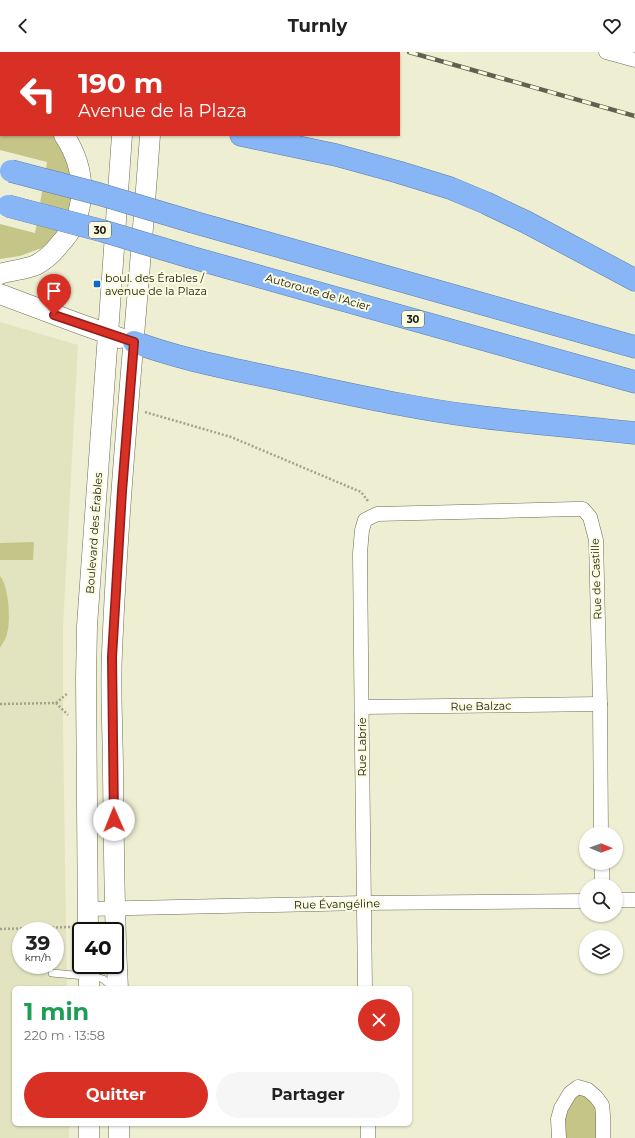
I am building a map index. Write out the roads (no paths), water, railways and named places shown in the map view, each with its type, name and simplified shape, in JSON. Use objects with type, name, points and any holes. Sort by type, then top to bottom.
[{"type":"highway","points":[[246,136],[342,157],[450,188],[519,219],[635,280]]},
{"type":"highway","points":[[6,170],[99,194],[635,347]]},
{"type":"highway","name":"Autoroute de l'Acier","points":[[4,205],[103,231],[190,257],[635,382]]},
{"type":"highway","points":[[134,342],[226,368],[357,396],[473,416],[635,433]]},
{"type":"street","points":[[612,53],[635,60]]},
{"type":"street","points":[[0,274],[35,265],[54,252],[70,232],[77,219],[82,193],[81,178],[74,154],[65,136]]},
{"type":"street","name":"Boulevard des Érables","points":[[83,922],[88,909],[86,686],[87,626],[122,136]]},
{"type":"street","points":[[118,986],[115,908],[112,657],[122,491],[150,136]]},
{"type":"street","points":[[0,294],[108,334],[134,342]]},
{"type":"street","name":"Rue de Castille","points":[[373,509],[583,509],[590,517],[596,540],[601,826]]},
{"type":"street","name":"Rue Labrie","points":[[365,986],[360,553],[362,530],[365,520],[373,509]]},
{"type":"street","name":"Rue Balzac","points":[[362,707],[600,704]]},
{"type":"street","points":[[623,900],[635,900]]},
{"type":"street","name":"Rue Évangéline","points":[[88,909],[363,903],[579,901]]},
{"type":"street","points":[[559,1138],[558,1119],[561,1108],[570,1092],[578,1087],[588,1090],[602,1105],[603,1138]]},
{"type":"street","points":[[89,1126],[89,1138]]},
{"type":"street","points":[[119,1126],[119,1138]]},
{"type":"street","points":[[368,1126],[368,1138]]},
{"type":"lane","points":[[64,974],[103,979],[112,986]]},
{"type":"railway","points":[[409,52],[635,116]]},
{"type":"place","name":"boul. des Érables / avenue de la Plaza","points":[[97,284]]}]
